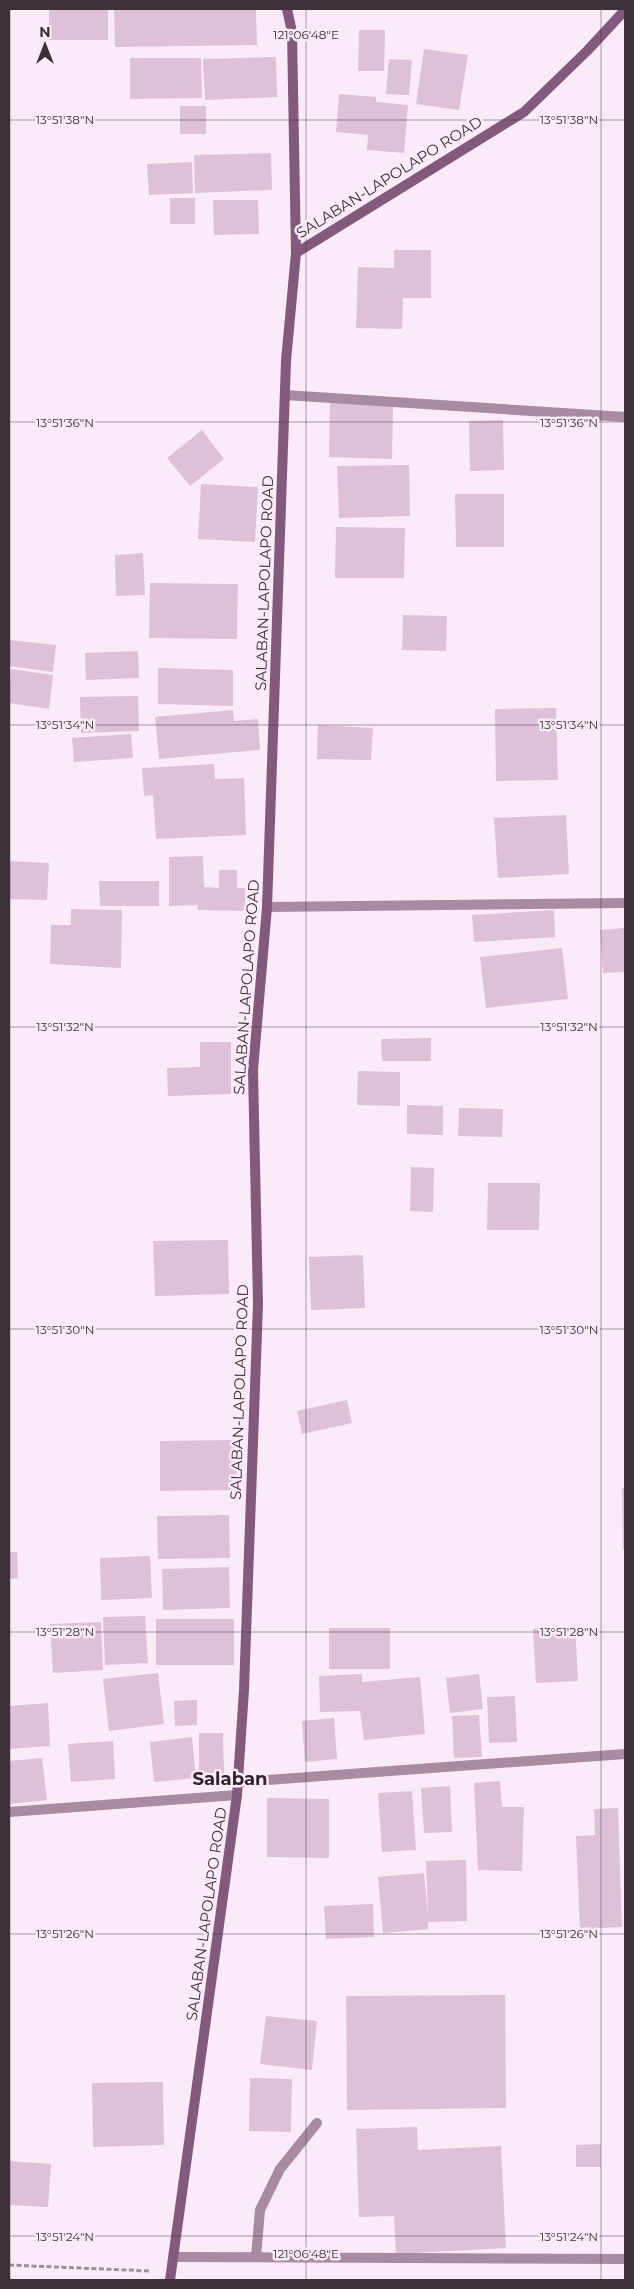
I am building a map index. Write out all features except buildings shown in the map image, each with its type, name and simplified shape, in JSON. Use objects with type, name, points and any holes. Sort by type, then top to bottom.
[{"type":"street","points":[[287,9],[292,32],[296,252]]},
{"type":"street","name":"SALABAN-LAPOLAPO ROAD","points":[[170,2276],[237,1795],[244,1690],[258,1304],[253,1070],[267,907],[285,394],[296,252],[524,112],[587,51],[625,10]]},
{"type":"street","points":[[285,394],[625,417]]},
{"type":"street","points":[[267,907],[625,902]]},
{"type":"street","points":[[238,1782],[625,1754]]},
{"type":"street","points":[[9,1812],[237,1795]]},
{"type":"street","points":[[256,2257],[260,2210],[280,2169],[317,2123]]},
{"type":"street","points":[[174,2257],[625,2259]]},
{"type":"path","points":[[9,2265],[170,2276]]},
{"type":"district","name":"Salaban","points":[[230,1779]]}]
